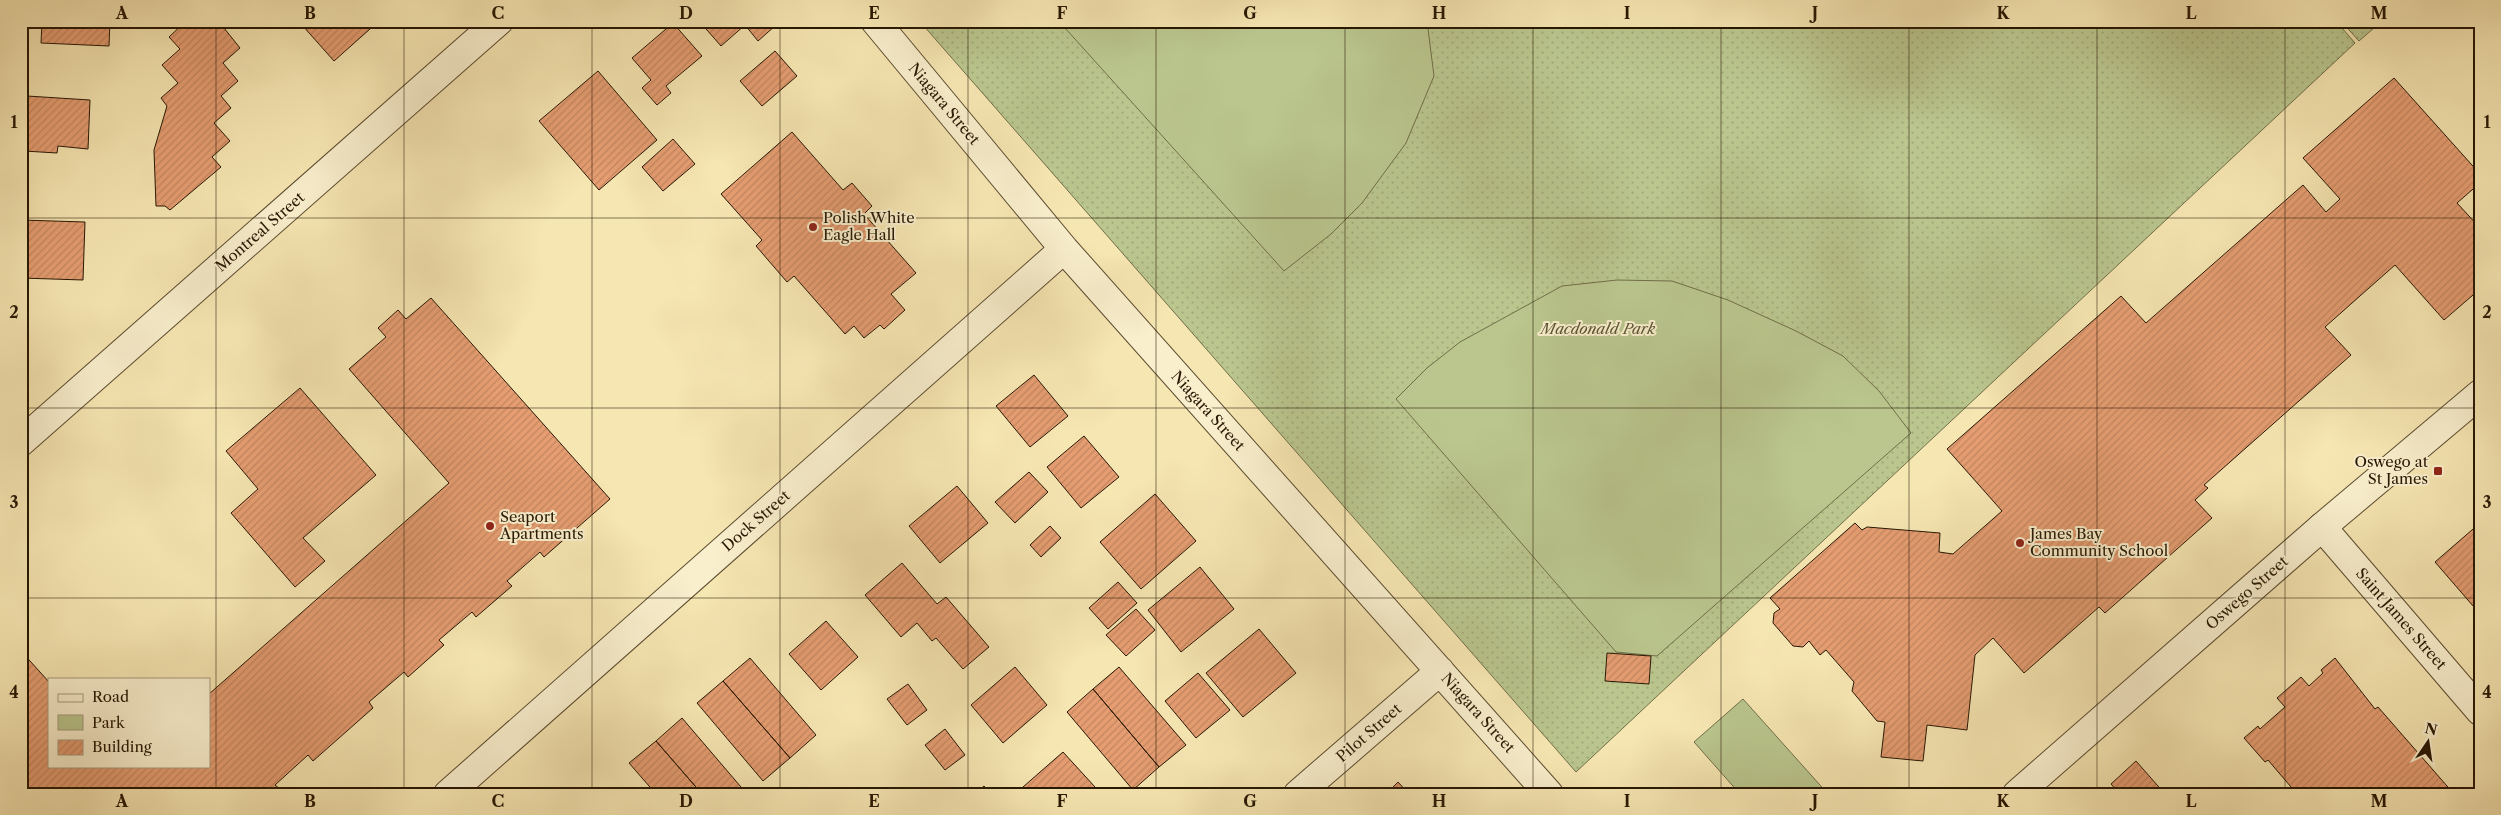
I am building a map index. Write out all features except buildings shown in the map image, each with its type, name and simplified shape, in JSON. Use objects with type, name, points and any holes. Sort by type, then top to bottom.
[{"type":"street","name":"Montreal Street","points":[[21,442],[499,21]]},
{"type":"street","name":"Niagara Street","points":[[875,21],[1064,249],[1549,794]]},
{"type":"street","name":"Dock Street","points":[[448,794],[1064,249]]},
{"type":"street","name":"Oswego Street","points":[[2017,794],[2322,527],[2480,394]]},
{"type":"street","name":"Saint James Street","points":[[2322,527],[2480,711]]},
{"type":"street","name":"Pilot Street","points":[[1298,794],[1440,671]]},
{"type":"green space","name":"Macdonald Park","points":[[926,21],[2336,21],[2355,43],[1576,772],[923,25]]},
{"type":"green space","points":[[1066,21],[1427,21],[1434,76],[1406,143],[1362,203],[1331,234],[1284,271],[1065,28]]},
{"type":"green space","points":[[2341,21],[2382,21],[2359,41]]},
{"type":"green space","points":[[1617,280],[1672,281],[1728,300],[1796,331],[1843,356],[1879,391],[1911,433],[1657,656],[1616,652],[1396,399],[1427,368],[1460,342],[1562,286]]},
{"type":"green space","points":[[1743,699],[1828,794],[1740,794],[1694,742]]},
{"type":"place","name":"Polish White Eagle Hall","points":[[813,227]]},
{"type":"place","name":"Oswego at St James","points":[[2438,471]]},
{"type":"place","name":"Seaport Apartments","points":[[490,526]]},
{"type":"place","name":"James Bay Community School","points":[[2020,543]]}]
